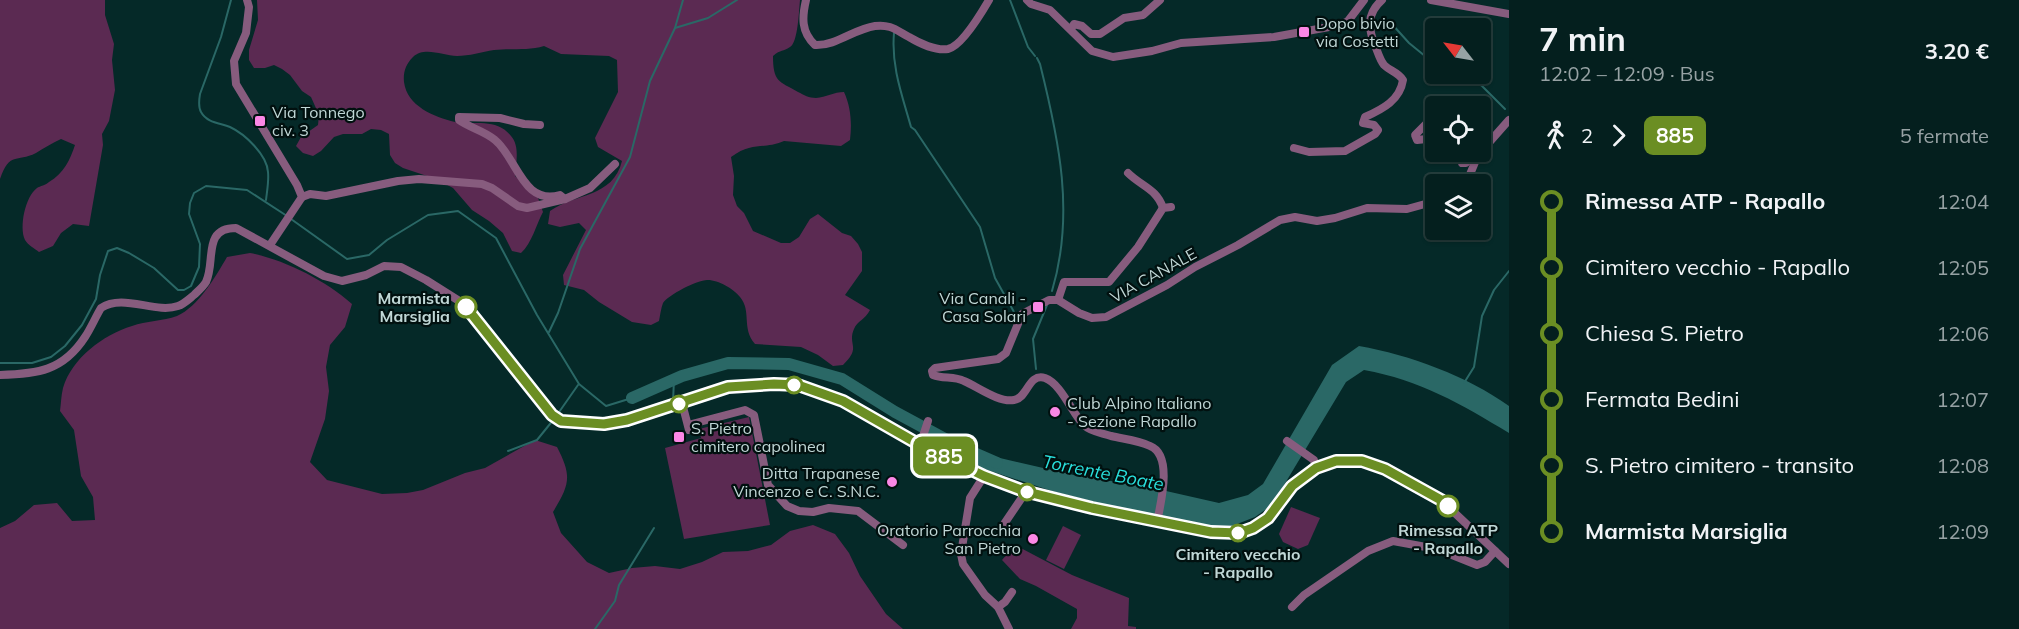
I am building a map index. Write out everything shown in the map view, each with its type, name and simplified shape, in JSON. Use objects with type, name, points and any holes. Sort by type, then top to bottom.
[{"type":"street","points":[[247,0],[249,7],[246,33],[234,62],[236,84],[302,197]]},
{"type":"street","points":[[806,0],[803,27],[808,39],[815,45],[825,46],[857,31],[891,25],[909,38],[936,48],[950,49],[959,43],[988,0]]},
{"type":"street","points":[[1027,0],[1031,4],[1050,10],[1092,51],[1113,57],[1152,51],[1181,43],[1274,37],[1340,25],[1348,21],[1361,1]]},
{"type":"street","points":[[1071,29],[1074,24],[1082,26],[1091,34],[1100,34],[1124,18],[1143,15],[1160,0]]},
{"type":"street","points":[[1294,148],[1310,152],[1345,151],[1378,130],[1374,125],[1363,123],[1363,120],[1385,107],[1397,96],[1403,80],[1399,74],[1383,64],[1370,33],[1369,25],[1373,10],[1382,0]]},
{"type":"street","points":[[1431,0],[1509,14]]},
{"type":"street","points":[[1453,0],[1465,2],[1469,0]]},
{"type":"street","points":[[540,125],[500,118],[459,117],[459,120],[468,126],[495,140],[506,151],[521,180],[529,188],[545,196],[552,198],[560,195],[565,199]]},
{"type":"street","points":[[1491,140],[1509,120]]},
{"type":"street","points":[[1425,125],[1414,135],[1417,140],[1425,139]]},
{"type":"street","points":[[270,245],[302,197],[310,194],[326,196],[418,179],[482,184],[492,188],[518,206],[527,208],[565,199],[590,188],[615,164]]},
{"type":"street","points":[[1128,172],[1134,179],[1153,191],[1167,208],[1109,282],[1064,282],[1058,300],[1049,300],[1022,314],[1006,353],[998,359],[935,368],[932,371],[933,375],[963,380],[1000,398],[1013,401],[1021,398],[1032,380],[1038,377],[1045,378],[1054,384],[1074,408],[1084,426],[1152,446],[1161,453],[1163,458],[1163,489],[1158,520]]},
{"type":"street","name":"VIA CANALE","points":[[1058,300],[1078,313],[1092,318],[1106,317],[1280,220],[1295,217],[1317,220],[1335,218],[1367,208],[1407,208],[1425,204]]},
{"type":"street","points":[[0,375],[34,374],[54,366],[79,346],[101,308],[106,305],[121,303],[174,307],[184,303],[207,281],[216,236],[222,230],[240,229],[324,276],[342,281],[366,275],[384,266],[401,267],[426,280],[464,304],[552,415],[561,421],[604,424],[627,420],[728,387],[798,385],[843,401],[920,445],[984,476],[1024,491],[1211,532],[1245,531],[1268,518],[1292,486],[1316,468],[1336,461],[1362,461],[1385,469],[1441,500],[1509,564]]},
{"type":"street","points":[[682,403],[688,428],[745,410],[754,415],[768,485],[787,506],[799,511],[813,512],[829,508],[858,511],[903,545]]},
{"type":"street","points":[[920,445],[928,424]]},
{"type":"street","points":[[1287,441],[1314,460],[1316,468]]},
{"type":"street","points":[[984,476],[970,498],[961,554],[968,573],[985,595],[998,607],[1009,629]]},
{"type":"street","points":[[1002,527],[1024,491]]},
{"type":"street","points":[[1292,607],[1304,595],[1368,551],[1393,541],[1437,549],[1477,565],[1485,562],[1495,551]]},
{"type":"street","points":[[998,607],[1012,592]]},
{"type":"shaded area","points":[[0,0],[105,0],[105,15],[114,44],[112,60],[115,90],[109,121],[102,134],[103,145],[89,226],[73,224],[61,233],[53,246],[39,252],[26,242],[23,234],[26,205],[37,188],[48,183],[62,170],[69,161],[75,145],[61,139],[29,156],[14,159],[7,165],[0,179]]},
{"type":"shaded area","points":[[257,0],[800,0],[795,39],[788,49],[773,56],[774,71],[778,80],[811,97],[844,92],[850,116],[850,140],[841,146],[784,141],[739,152],[731,157],[734,176],[733,195],[737,206],[744,213],[753,231],[781,243],[790,243],[799,237],[810,219],[818,214],[842,233],[851,236],[858,244],[862,252],[862,271],[845,295],[870,310],[854,329],[853,350],[849,359],[843,365],[833,366],[818,355],[801,347],[755,344],[748,332],[744,302],[734,291],[712,280],[698,282],[671,296],[663,303],[659,321],[651,325],[632,322],[584,290],[564,285],[563,275],[586,230],[579,223],[560,227],[548,224],[550,211],[602,188],[617,173],[622,161],[598,147],[595,138],[618,92],[617,60],[609,56],[561,54],[544,46],[494,50],[462,56],[423,52],[413,57],[407,65],[404,78],[406,90],[410,98],[423,109],[455,122],[492,124],[505,130],[514,140],[517,155],[515,176],[537,195],[543,212],[531,239],[521,253],[512,251],[503,233],[472,210],[453,188],[395,163],[390,155],[389,134],[381,130],[371,129],[362,134],[343,134],[334,137],[313,156],[303,153],[296,146],[301,137],[318,125],[319,115],[311,97],[302,91],[290,75],[274,65],[254,68],[249,60],[249,50],[258,20]]},
{"type":"shaded area","points":[[250,253],[304,272],[330,287],[352,304],[345,327],[330,345],[326,367],[329,391],[325,419],[310,462],[327,480],[382,494],[423,490],[465,473],[485,468],[535,440],[557,447],[562,457],[567,473],[566,487],[553,512],[561,533],[587,562],[609,573],[655,566],[680,569],[723,552],[748,551],[771,545],[790,531],[813,525],[835,534],[886,614],[903,629],[0,629],[0,528],[15,521],[34,505],[57,503],[72,521],[95,520],[93,497],[81,476],[74,430],[60,411],[67,377],[90,349],[110,335],[132,326],[172,318],[185,312],[206,290],[227,257]]},
{"type":"shaded area","points":[[749,417],[770,525],[684,539],[665,448],[701,438],[699,429]]},
{"type":"shaded area","points":[[1291,507],[1320,518],[1308,545],[1298,549],[1283,542],[1279,534]]},
{"type":"shaded area","points":[[1063,526],[1081,535],[1064,569],[1046,560]]},
{"type":"shaded area","points":[[1015,545],[1072,575],[1129,598],[1128,626],[1136,627],[1136,629],[1071,629],[1077,618],[1077,609],[1020,579],[1002,560]]},
{"type":"water","points":[[1359,346],[1418,361],[1457,376],[1493,395],[1509,406],[1509,433],[1440,394],[1404,380],[1364,370],[1346,382],[1272,505],[1255,517],[1232,526],[1215,527],[1118,508],[1052,491],[969,464],[987,455],[1078,476],[1144,486],[1219,503],[1248,495],[1263,484],[1332,365]]},
{"type":"waterway","points":[[231,0],[221,37],[200,94],[199,108],[207,118],[236,130],[259,152],[267,165],[266,200]]},
{"type":"waterway","points":[[549,332],[580,249],[630,157],[650,81],[675,28],[683,0]]},
{"type":"waterway","points":[[675,28],[708,18],[737,0]]},
{"type":"waterway","points":[[1010,0],[1028,47],[1035,56]]},
{"type":"waterway","points":[[1391,23],[1409,43],[1425,56]]},
{"type":"waterway","points":[[894,33],[896,69],[911,127],[980,227],[995,278],[1014,312]]},
{"type":"waterway","points":[[1037,58],[1053,121],[1062,177],[1062,234],[1059,262],[1052,291]]},
{"type":"waterway","points":[[1478,84],[1505,109]]},
{"type":"waterway","points":[[0,363],[32,363],[51,357],[65,346],[82,325],[96,299],[100,275],[108,251],[117,248],[129,253],[154,268],[178,290],[191,286],[199,267],[200,244],[189,214],[190,203],[194,193],[206,186],[247,190],[287,216]]},
{"type":"waterway","points":[[291,219],[347,259],[369,255],[387,240],[428,215],[458,211],[496,238],[537,315],[579,384],[606,406],[632,398]]},
{"type":"waterway","points":[[1464,383],[1474,367],[1482,316],[1494,290],[1509,271]]},
{"type":"waterway","points":[[1036,369],[1033,339],[1047,305]]},
{"type":"waterway","name":"Torrente Boate","points":[[632,398],[682,376],[728,363],[789,364],[842,379],[895,412],[958,446],[997,463]]},
{"type":"waterway","points":[[673,402],[674,379]]},
{"type":"waterway","points":[[557,415],[578,385]]},
{"type":"waterway","points":[[508,451],[537,440],[554,419]]},
{"type":"waterway","points":[[595,629],[615,601],[619,585],[654,528]]},
{"type":"bus line","name":"885","points":[[466,307],[552,415],[561,421],[604,424],[627,420],[728,387],[788,384],[812,389],[843,401],[920,445],[984,476],[1024,491],[1092,508],[1211,532],[1239,533],[1253,528],[1268,518],[1292,486],[1316,468],[1336,461],[1362,461],[1385,469],[1448,506]]},
{"type":"place","name":"Dopo bivio via Costetti","points":[[1304,32]]},
{"type":"place","name":"Via Tonnego civ. 3","points":[[260,121]]},
{"type":"place","name":"Marmista Marsiglia","points":[[466,307]]},
{"type":"place","name":"Via Canali - Casa Solari","points":[[1038,307]]},
{"type":"place","name":"Club Alpino Italiano - Sezione Rapallo","points":[[1055,412]]},
{"type":"place","name":"S. Pietro cimitero capolinea","points":[[679,437]]},
{"type":"place","name":"Ditta Trapanese Vincenzo e C. S.N.C.","points":[[892,482]]},
{"type":"place","name":"Rimessa ATP - Rapallo","points":[[1448,506]]},
{"type":"place","name":"Cimitero vecchio - Rapallo","points":[[1238,533]]},
{"type":"place","name":"Oratorio Parrocchia San Pietro","points":[[1033,539]]}]
